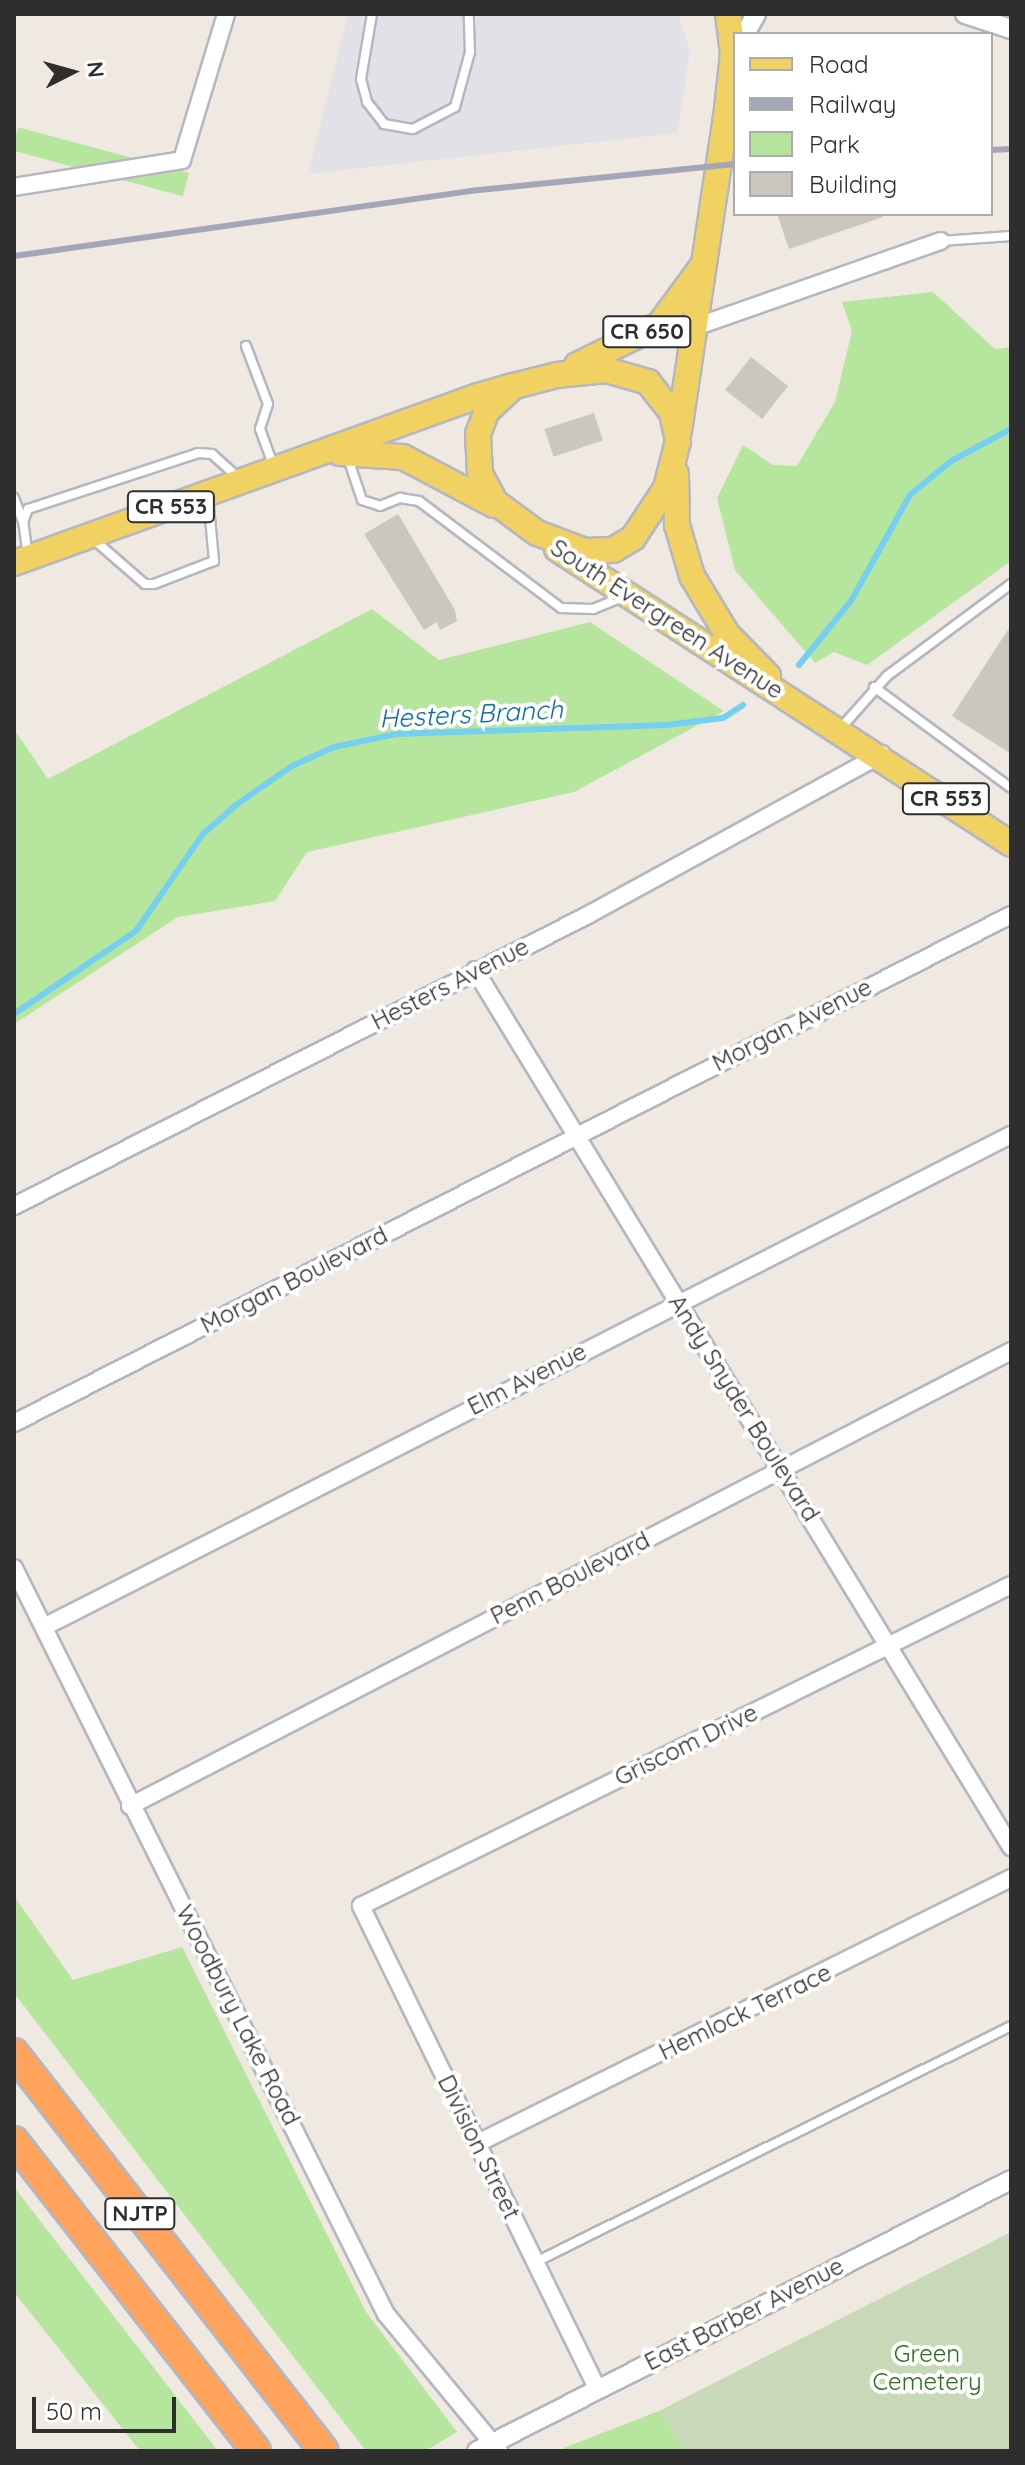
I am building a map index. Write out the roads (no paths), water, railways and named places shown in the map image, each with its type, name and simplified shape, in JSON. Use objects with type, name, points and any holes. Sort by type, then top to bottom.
[{"type":"highway","name":"NJTP","points":[[14,2053],[324,2451]]},
{"type":"highway","name":"NJTP","points":[[14,2141],[256,2451]]},
{"type":"main road","name":"South Evergreen Avenue","points":[[733,82],[677,450],[677,525],[703,601],[747,656],[798,704]]},
{"type":"main road","name":"South Evergreen Avenue","points":[[557,375],[659,325],[708,255]]},
{"type":"main road","points":[[634,374],[665,401],[677,450],[656,507],[624,545],[600,553],[537,533],[512,516],[487,490],[476,450],[487,411],[514,386],[557,375],[634,374]]},
{"type":"main road","name":"CR 553","points":[[21,560],[276,471],[338,453],[372,432],[514,386]]},
{"type":"main road","name":"CR 553","points":[[338,453],[380,453],[431,466],[512,516]]},
{"type":"main road","name":"South Evergreen Avenue","points":[[537,533],[626,595],[882,754],[1011,844]]},
{"type":"street","points":[[14,187],[182,160],[226,14]]},
{"type":"street","points":[[746,32],[756,14]]},
{"type":"street","points":[[965,14],[1011,29]]},
{"type":"street","points":[[698,326],[941,241]]},
{"type":"street","name":"Hesters Avenue","points":[[14,1206],[475,970],[882,754]]},
{"type":"street","name":"Morgan Avenue","points":[[574,1136],[1011,915]]},
{"type":"street","name":"Andy Snyder Boulevard","points":[[475,970],[1011,1847]]},
{"type":"street","name":"Elm Avenue","points":[[44,1627],[1011,1135]]},
{"type":"street","name":"Morgan Boulevard","points":[[14,1423],[574,1136]]},
{"type":"street","name":"Penn Boulevard","points":[[130,1806],[1011,1351]]},
{"type":"street","name":"Woodbury Lake Road","points":[[14,1568],[386,2314],[490,2448]]},
{"type":"street","name":"Griscom Drive","points":[[361,1906],[1011,1585]]},
{"type":"street","name":"Hemlock Terrace","points":[[478,2143],[1011,1878]]},
{"type":"street","name":"Division Street","points":[[361,1906],[597,2388]]},
{"type":"street","name":"East Barber Avenue","points":[[490,2448],[597,2388],[1011,2180]]},
{"type":"lane","points":[[372,14],[361,79],[367,102],[384,124],[413,129],[455,107],[470,52],[469,14]]},
{"type":"lane","points":[[941,241],[1011,236]]},
{"type":"lane","points":[[246,346],[268,404],[260,429],[276,471]]},
{"type":"lane","points":[[21,560],[23,522],[28,509],[198,453],[212,454],[244,482]]},
{"type":"lane","points":[[338,453],[362,500],[380,506],[400,498],[419,501],[561,608],[593,609],[626,595]]},
{"type":"lane","points":[[90,536],[145,584],[154,584],[214,561],[208,494]]},
{"type":"lane","points":[[14,498],[23,522]]},
{"type":"lane","points":[[840,729],[874,687],[1011,584]]},
{"type":"lane","points":[[874,687],[1011,788]]},
{"type":"lane","points":[[536,2262],[1011,2026]]},
{"type":"waterway","name":"Hesters Branch","points":[[799,665],[851,601],[910,495],[951,461],[1011,429]]},
{"type":"waterway","name":"Hesters Branch","points":[[14,1014],[136,931],[203,834],[236,805],[292,766],[334,747],[396,734],[667,725],[723,718],[743,705]]},
{"type":"railway","points":[[993,150],[1011,149]]},
{"type":"railway","points":[[14,256],[470,191],[733,164]]},
{"type":"park label","name":"Green Cemetery","points":[[927,2368]]}]
